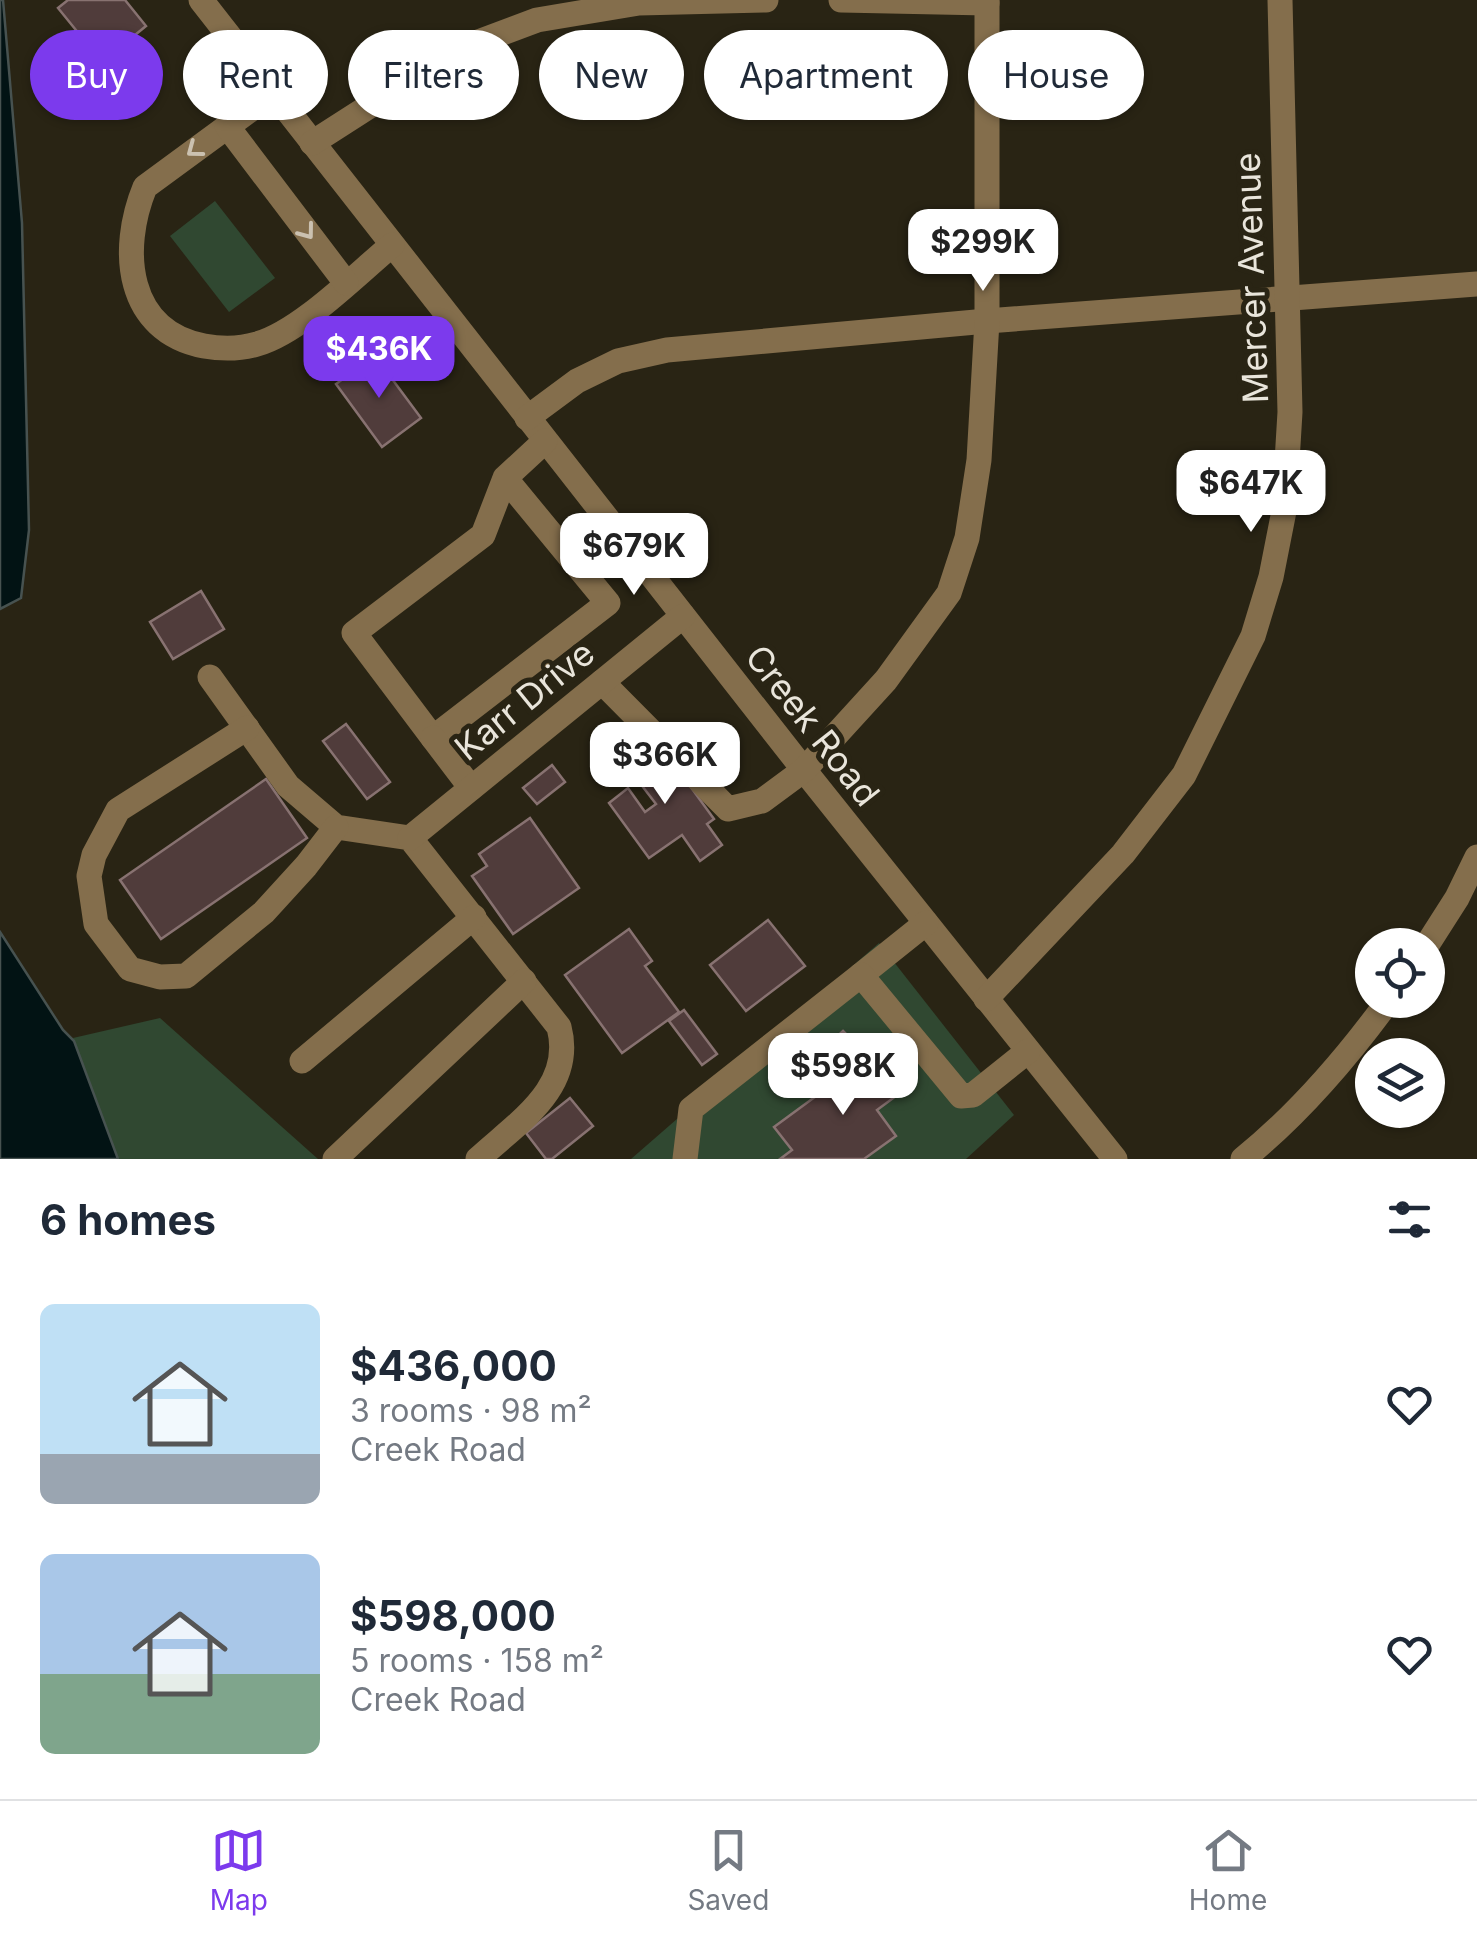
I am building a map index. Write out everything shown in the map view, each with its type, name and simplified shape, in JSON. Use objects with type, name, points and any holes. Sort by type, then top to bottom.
[{"type":"street","name":"Creek Road","points":[[201,0],[224,30]]},
{"type":"street","points":[[312,143],[456,50],[537,20],[639,4],[766,0]]},
{"type":"street","points":[[602,682],[728,809],[762,801],[804,770],[886,680],[949,592],[967,538],[979,460],[987,321],[987,2],[841,0]]},
{"type":"street","name":"Mercer Avenue","points":[[986,999],[1123,854],[1184,775],[1253,636],[1271,577],[1284,510],[1290,412],[1280,0]]},
{"type":"street","points":[[235,120],[145,187],[135,211],[131,257],[143,309],[165,332],[192,344],[221,349],[254,345],[282,335],[392,246]]},
{"type":"street","name":"Creek Road","points":[[294,120],[682,616],[1115,1159]]},
{"type":"street","points":[[227,126],[346,283]]},
{"type":"street","points":[[527,418],[577,381],[618,361],[667,350],[1477,284]]},
{"type":"street","points":[[471,788],[354,634],[483,535],[504,478],[545,440]]},
{"type":"street","points":[[433,738],[608,603],[504,478]]},
{"type":"street","name":"Karr Drive","points":[[410,838],[682,616]]},
{"type":"street","points":[[210,678],[288,786],[336,827],[410,838],[558,1027],[564,1048],[552,1090],[478,1159]]},
{"type":"street","points":[[247,728],[118,810],[94,854],[89,876],[96,924],[130,970],[160,977],[186,976],[264,912],[336,827]]},
{"type":"street","points":[[1438,928],[1477,857]]},
{"type":"street","points":[[302,1061],[474,916]]},
{"type":"street","points":[[685,1159],[691,1108],[926,923]]},
{"type":"street","points":[[862,974],[961,1096],[973,1094],[1028,1050]]},
{"type":"street","points":[[335,1159],[524,982]]},
{"type":"street","points":[[1243,1159],[1282,1128],[1376,1018]]},
{"type":"green space","points":[[215,201],[275,278],[229,312],[170,236]]},
{"type":"green space","points":[[879,943],[1014,1115],[966,1159],[631,1159]]},
{"type":"green space","points":[[160,1018],[318,1159],[118,1159],[73,1038]]},
{"type":"shaded area","points":[[0,0],[22,223],[29,530],[21,598],[0,609]]},
{"type":"shaded area","points":[[0,932],[74,1041],[118,1159],[0,1159]]},
{"type":"building","points":[[68,0],[125,0],[146,26],[141,30],[76,30],[58,8]]},
{"type":"building","points":[[375,356],[421,418],[382,447],[336,384]]},
{"type":"building","points":[[201,591],[224,629],[173,659],[150,622]]},
{"type":"building","points":[[346,724],[390,782],[367,799],[323,741]]},
{"type":"building","points":[[655,738],[714,819],[707,824],[722,845],[700,861],[682,835],[649,858],[609,803],[628,788],[645,812],[656,804],[636,778],[641,774],[629,757]]},
{"type":"building","points":[[552,765],[565,782],[537,804],[523,788]]},
{"type":"building","points":[[266,779],[307,838],[161,939],[120,880]]},
{"type":"building","points":[[530,818],[579,888],[513,934],[472,876],[487,866],[479,854]]},
{"type":"building","points":[[768,920],[805,966],[746,1011],[710,965]]},
{"type":"building","points":[[629,929],[652,961],[645,966],[679,1012],[622,1053],[565,975]]},
{"type":"building","points":[[684,1010],[717,1054],[702,1065],[669,1021]]},
{"type":"building","points":[[843,1031],[852,1040],[802,1087],[793,1077]]},
{"type":"building","points":[[872,1055],[900,1093],[877,1110],[896,1136],[864,1159],[780,1159],[792,1150],[774,1127]]},
{"type":"building","points":[[570,1098],[593,1126],[552,1159],[546,1159],[526,1133]]}]
